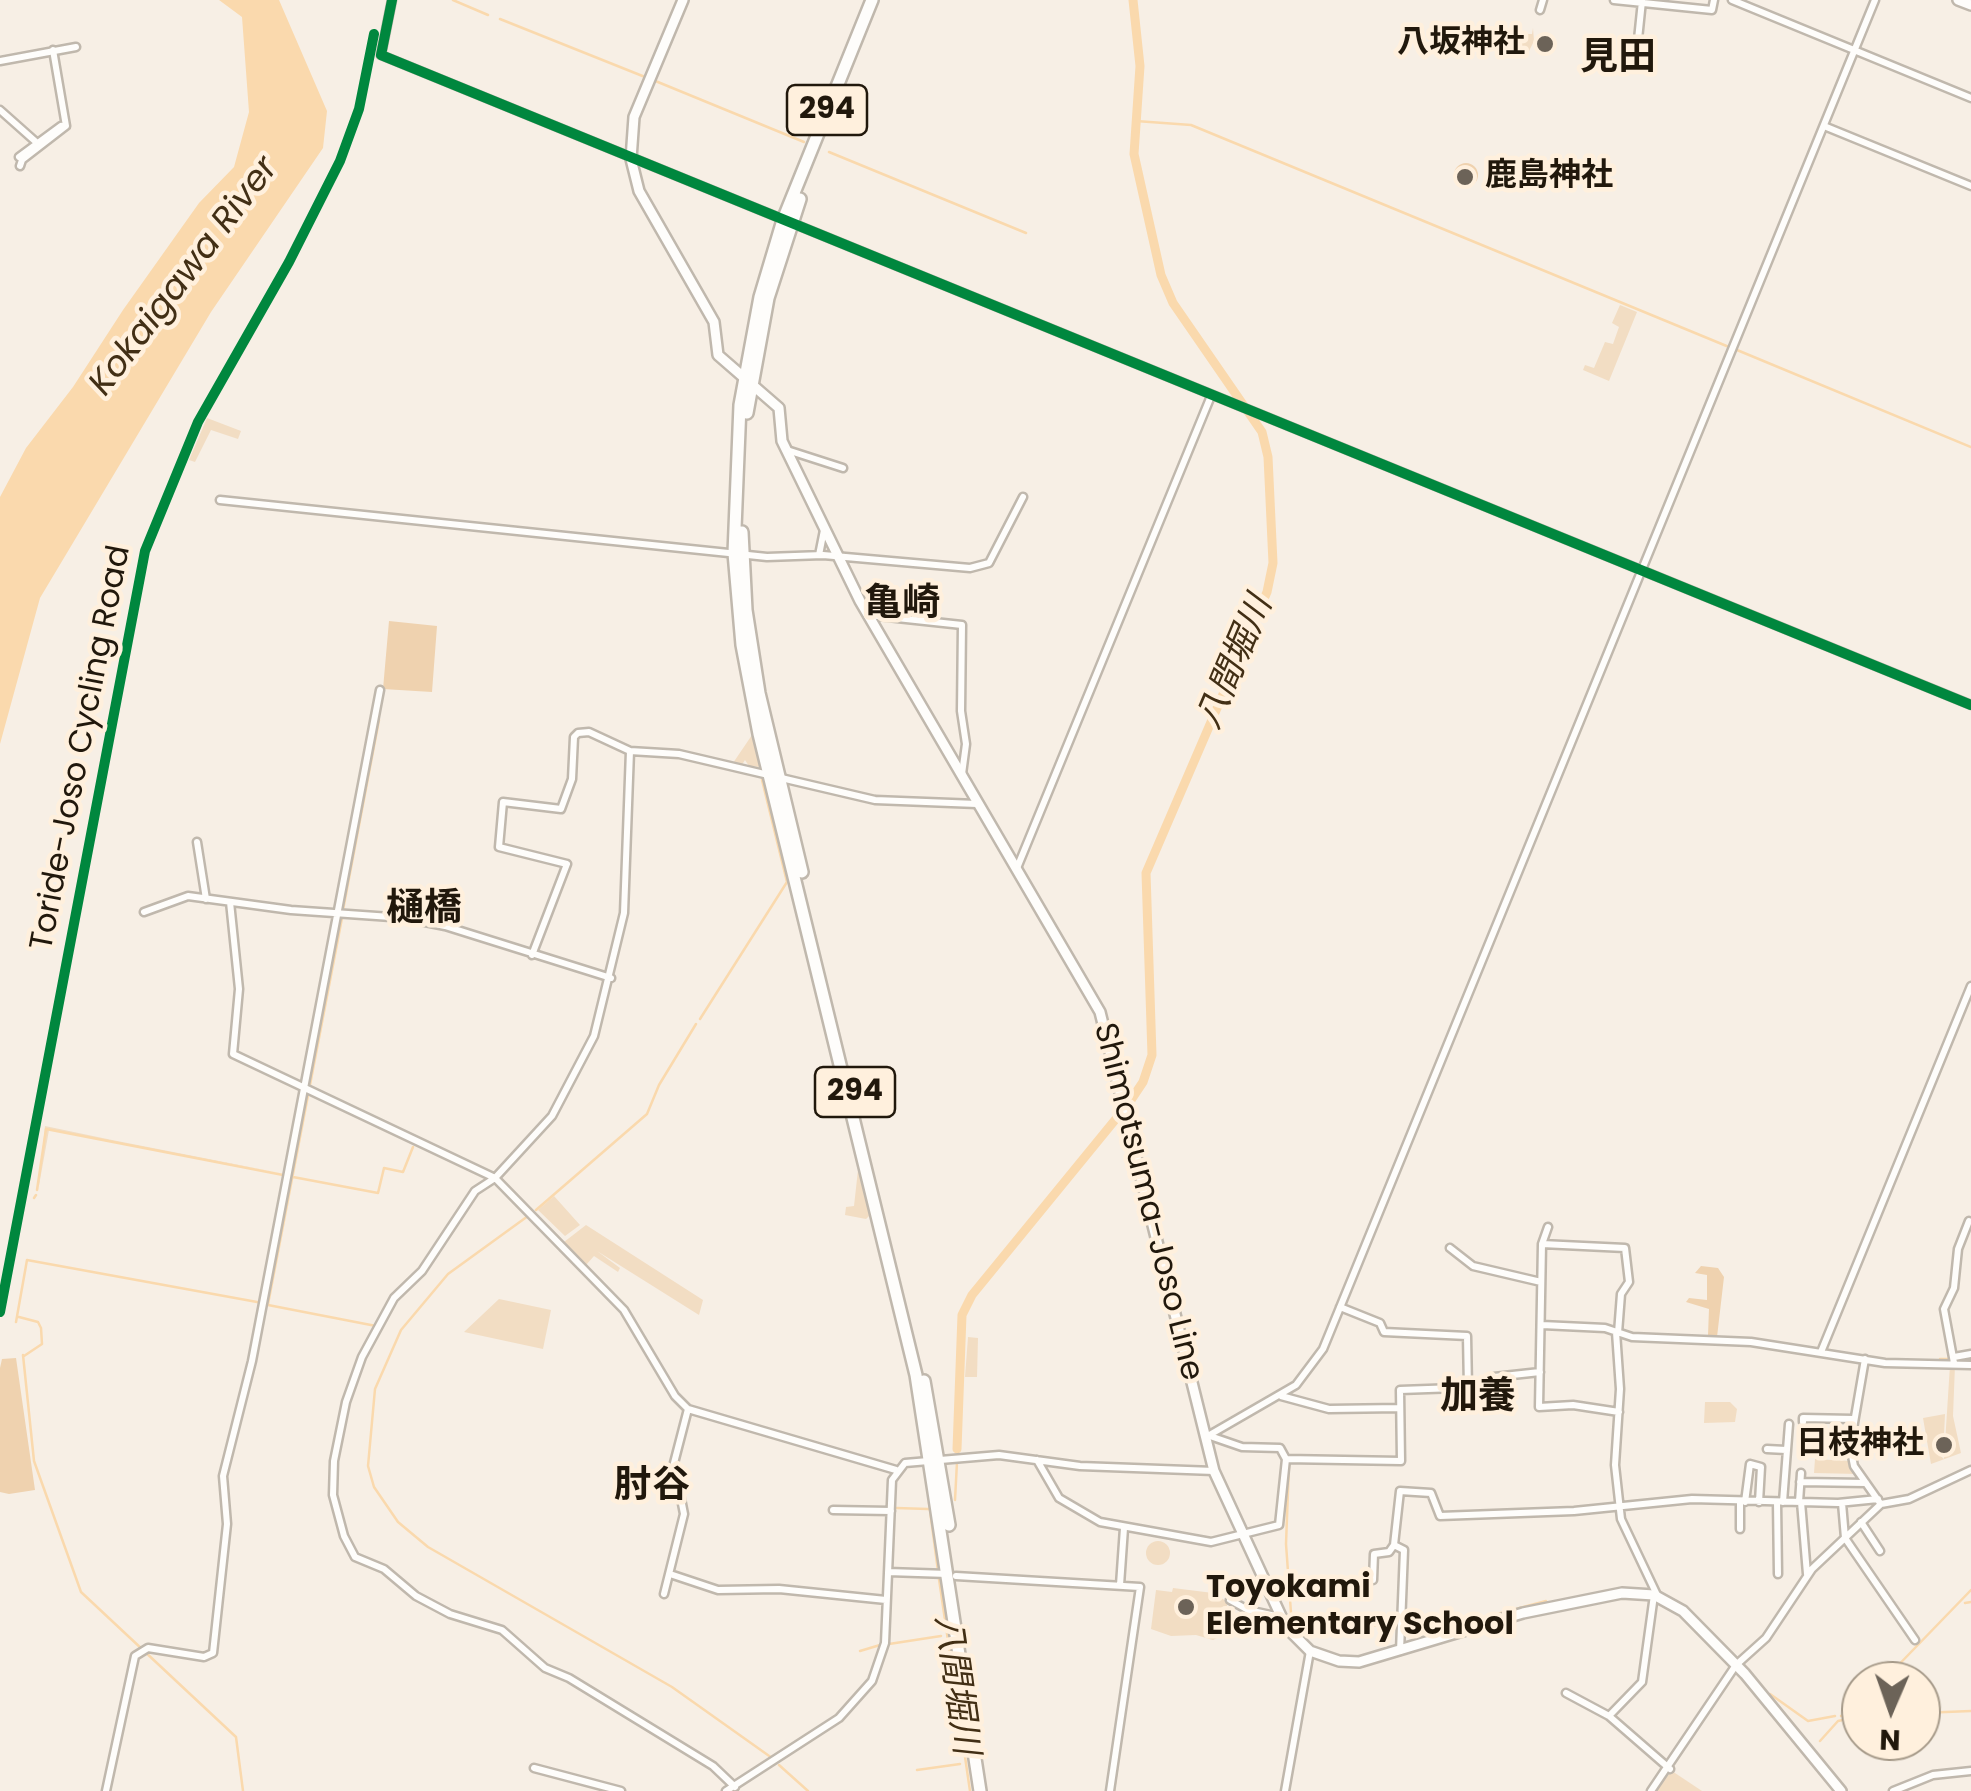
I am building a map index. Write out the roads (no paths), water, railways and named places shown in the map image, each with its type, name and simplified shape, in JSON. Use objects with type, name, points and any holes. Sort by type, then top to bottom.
[{"type":"highway","name":"294","points":[[872,0],[787,222],[768,298],[748,381],[738,553],[774,774],[935,1459],[984,1791]]},
{"type":"highway","name":"294","points":[[787,222],[880,0]]},
{"type":"main road","name":"Shimotsuma-Joso Line","points":[[683,0],[634,116],[631,159],[644,202],[714,322],[718,355],[779,408],[787,450],[868,614],[1082,977],[1108,1032],[1214,1471],[1280,1617],[1310,1650]]},
{"type":"main road","points":[[1958,0],[1971,5]]},
{"type":"main road","points":[[1310,1650],[1338,1661],[1358,1662],[1534,1610],[1622,1593],[1656,1596],[1689,1616],[1841,1791]]},
{"type":"street","points":[[392,0],[380,56],[1971,705]]},
{"type":"street","points":[[1540,10],[1543,0]]},
{"type":"street","points":[[1614,0],[1712,10],[1714,0]]},
{"type":"street","points":[[1732,0],[1971,98]]},
{"type":"street","points":[[1207,1436],[1282,1396],[1317,1360],[1875,0]]},
{"type":"street","points":[[1636,50],[1642,1]]},
{"type":"street","points":[[0,61],[76,47]]},
{"type":"street","points":[[53,50],[66,126]]},
{"type":"street","points":[[0,110],[36,142]]},
{"type":"street","points":[[66,126],[22,160],[20,166],[17,159],[36,142],[66,126]]},
{"type":"street","points":[[1824,126],[1971,186]]},
{"type":"street","points":[[1017,868],[1211,396]]},
{"type":"street","points":[[787,450],[842,468]]},
{"type":"street","points":[[220,500],[738,553],[982,567],[992,559],[1023,496]]},
{"type":"street","points":[[819,555],[825,528]]},
{"type":"street","points":[[868,614],[962,625],[960,711],[966,744],[962,774]]},
{"type":"street","points":[[106,1791],[133,1661],[144,1650],[204,1657],[213,1653],[227,1524],[223,1476],[308,1088],[380,690]]},
{"type":"street","points":[[532,955],[567,864],[499,847],[503,802],[562,809],[572,778],[575,734],[589,732],[630,752],[679,754],[874,800],[978,804]]},
{"type":"street","points":[[630,752],[624,913],[594,1036],[562,1101],[538,1134],[495,1178],[475,1191],[422,1271],[394,1298],[362,1357],[346,1402],[334,1462],[334,1496],[344,1536],[363,1563],[384,1570],[411,1592],[450,1614],[502,1630],[545,1668],[569,1678],[713,1766],[735,1787]]},
{"type":"street","points":[[197,842],[206,899]]},
{"type":"street","points":[[144,912],[188,896],[445,926],[611,978]]},
{"type":"street","points":[[230,902],[239,989],[234,1054],[495,1178],[624,1310],[675,1396],[688,1409],[896,1470]]},
{"type":"street","points":[[1820,1352],[1971,986]]},
{"type":"street","points":[[1954,1360],[1944,1308],[1954,1288],[1958,1249],[1970,1221]]},
{"type":"street","points":[[1548,1226],[1542,1244],[1538,1407],[1573,1405],[1619,1412]]},
{"type":"street","points":[[1542,1244],[1617,1243],[1626,1250],[1629,1282],[1621,1294],[1617,1333],[1619,1412],[1615,1466],[1624,1533],[1656,1596],[1642,1682],[1609,1716]]},
{"type":"street","points":[[1450,1248],[1473,1266],[1542,1282]]},
{"type":"street","points":[[1340,1307],[1380,1323],[1384,1332],[1467,1336],[1468,1388]]},
{"type":"street","points":[[1542,1325],[1752,1342],[1865,1359],[1954,1360],[1971,1366]]},
{"type":"street","points":[[1954,1360],[1971,1354]]},
{"type":"street","points":[[1865,1359],[1850,1442],[1854,1466],[1879,1502]]},
{"type":"street","points":[[1286,1459],[1402,1461],[1400,1390],[1484,1388],[1494,1377],[1540,1372]]},
{"type":"street","points":[[1450,1388],[1453,1408]]},
{"type":"street","points":[[1282,1396],[1328,1408],[1400,1408]]},
{"type":"street","points":[[664,1594],[684,1514],[675,1458],[688,1409]]},
{"type":"street","points":[[1803,1422],[1852,1418]]},
{"type":"street","points":[[1778,1574],[1780,1502],[1789,1424]]},
{"type":"street","points":[[1036,1459],[1051,1488],[1070,1508],[1100,1522],[1212,1542],[1282,1522],[1286,1459],[1280,1448],[1242,1446],[1207,1436]]},
{"type":"street","points":[[1850,1442],[1869,1442]]},
{"type":"street","points":[[1768,1449],[1786,1450]]},
{"type":"street","points":[[726,1791],[839,1718],[864,1694],[883,1651],[891,1512],[896,1470],[904,1463],[999,1455],[1080,1466],[1214,1471]]},
{"type":"street","points":[[1740,1529],[1750,1464],[1761,1467],[1760,1502]]},
{"type":"street","points":[[1373,1580],[1374,1554],[1390,1552],[1394,1544],[1400,1491],[1431,1494],[1440,1516],[1692,1499],[1879,1502],[1909,1499],[1971,1470]]},
{"type":"street","points":[[1807,1575],[1800,1478],[1866,1483]]},
{"type":"street","points":[[1842,1502],[1844,1538],[1915,1640]]},
{"type":"street","points":[[1651,1791],[1736,1666],[1766,1638],[1807,1575],[1879,1502]]},
{"type":"street","points":[[833,1510],[891,1512]]},
{"type":"street","points":[[1861,1522],[1880,1551]]},
{"type":"street","points":[[1120,1586],[1124,1528]]},
{"type":"street","points":[[1394,1544],[1404,1550],[1400,1650]]},
{"type":"street","points":[[888,1572],[1140,1586],[1110,1791]]},
{"type":"street","points":[[670,1574],[743,1592],[779,1589],[886,1600]]},
{"type":"street","points":[[1230,1600],[1248,1610],[1280,1617]]},
{"type":"street","points":[[1284,1791],[1310,1650]]},
{"type":"street","points":[[1566,1693],[1609,1716],[1670,1768]]},
{"type":"street","points":[[534,1768],[621,1791]]},
{"type":"street","points":[[1893,1791],[1927,1776],[1971,1771]]},
{"type":"street","points":[[745,1791],[747,1781]]},
{"type":"water","name":"Kokaigawa River","points":[[219,0],[279,0],[327,111],[323,148],[211,312],[40,598],[0,744],[0,497],[26,448],[73,387],[123,310],[199,203],[234,167],[249,112],[242,17]]},
{"type":"waterway","points":[[453,0],[488,15]]},
{"type":"waterway","name":"八間堀川","points":[[1129,1103],[1143,1082],[1152,1055],[1146,873],[1267,592],[1273,563],[1268,457],[1262,432],[1173,303],[1161,275],[1134,154],[1140,66],[1133,0]]},
{"type":"waterway","points":[[500,19],[645,77]]},
{"type":"waterway","points":[[653,80],[804,142]]},
{"type":"waterway","points":[[1136,121],[1191,125],[1729,347]]},
{"type":"waterway","points":[[829,152],[1026,233]]},
{"type":"waterway","points":[[1737,350],[1971,447]]},
{"type":"waterway","points":[[343,910],[379,720]]},
{"type":"waterway","points":[[700,1019],[787,882],[762,780]]},
{"type":"waterway","points":[[16,1322],[27,1260],[268,1304],[342,918]]},
{"type":"waterway","points":[[536,1210],[647,1114],[659,1085],[696,1024]]},
{"type":"waterway","name":"八間堀川","points":[[957,1449],[962,1315],[972,1295],[1124,1109]]},
{"type":"waterway","points":[[37,1190],[46,1129],[283,1175]]},
{"type":"waterway","points":[[293,1177],[378,1193],[384,1168],[403,1172],[413,1147]]},
{"type":"waterway","points":[[528,1216],[448,1274],[401,1330],[375,1389],[368,1466],[374,1487],[398,1522],[428,1547],[672,1687],[772,1758]]},
{"type":"waterway","points":[[268,1305],[376,1326]]},
{"type":"waterway","points":[[19,1317],[38,1322],[41,1328],[42,1344],[24,1356]]},
{"type":"waterway","points":[[23,1355],[34,1461],[81,1592],[236,1737],[243,1791]]},
{"type":"waterway","points":[[1940,1359],[1950,1359]]},
{"type":"waterway","name":"八間堀川","points":[[955,1500],[957,1462]]},
{"type":"waterway","points":[[1289,1464],[1286,1544],[1291,1613],[1305,1615]]},
{"type":"waterway","name":"八間堀川","points":[[929,1503],[938,1571]]},
{"type":"waterway","points":[[896,1508],[928,1509]]},
{"type":"waterway","name":"八間堀川","points":[[939,1579],[970,1791]]},
{"type":"waterway","points":[[1902,1661],[1971,1590]]},
{"type":"waterway","points":[[1310,1616],[1347,1625],[1448,1627],[1546,1601]]},
{"type":"waterway","points":[[1965,1603],[1971,1602]]},
{"type":"waterway","points":[[889,1644],[941,1636]]},
{"type":"waterway","points":[[860,1651],[880,1645]]},
{"type":"waterway","points":[[1770,1694],[1808,1721],[1835,1716]]},
{"type":"waterway","points":[[1941,1712],[1971,1711]]},
{"type":"waterway","points":[[1820,1741],[1841,1720]]},
{"type":"waterway","points":[[1114,1791],[1121,1739]]},
{"type":"waterway","points":[[917,1770],[960,1764]]},
{"type":"waterway","points":[[779,1765],[808,1791]]},
{"type":"place","name":"八坂神社","points":[[1545,44]]},
{"type":"place","name":"鹿島神社","points":[[1465,177]]},
{"type":"place","name":"日枝神社","points":[[1944,1445]]},
{"type":"place","name":"Toyokami Elementary School","points":[[1186,1607]]},
{"type":"district","name":"見田","points":[[1618,59]]},
{"type":"district","name":"亀崎","points":[[902,605]]},
{"type":"district","name":"樋橋","points":[[424,910]]},
{"type":"district","name":"加養","points":[[1478,1398]]},
{"type":"district","name":"肘谷","points":[[652,1487]]}]
